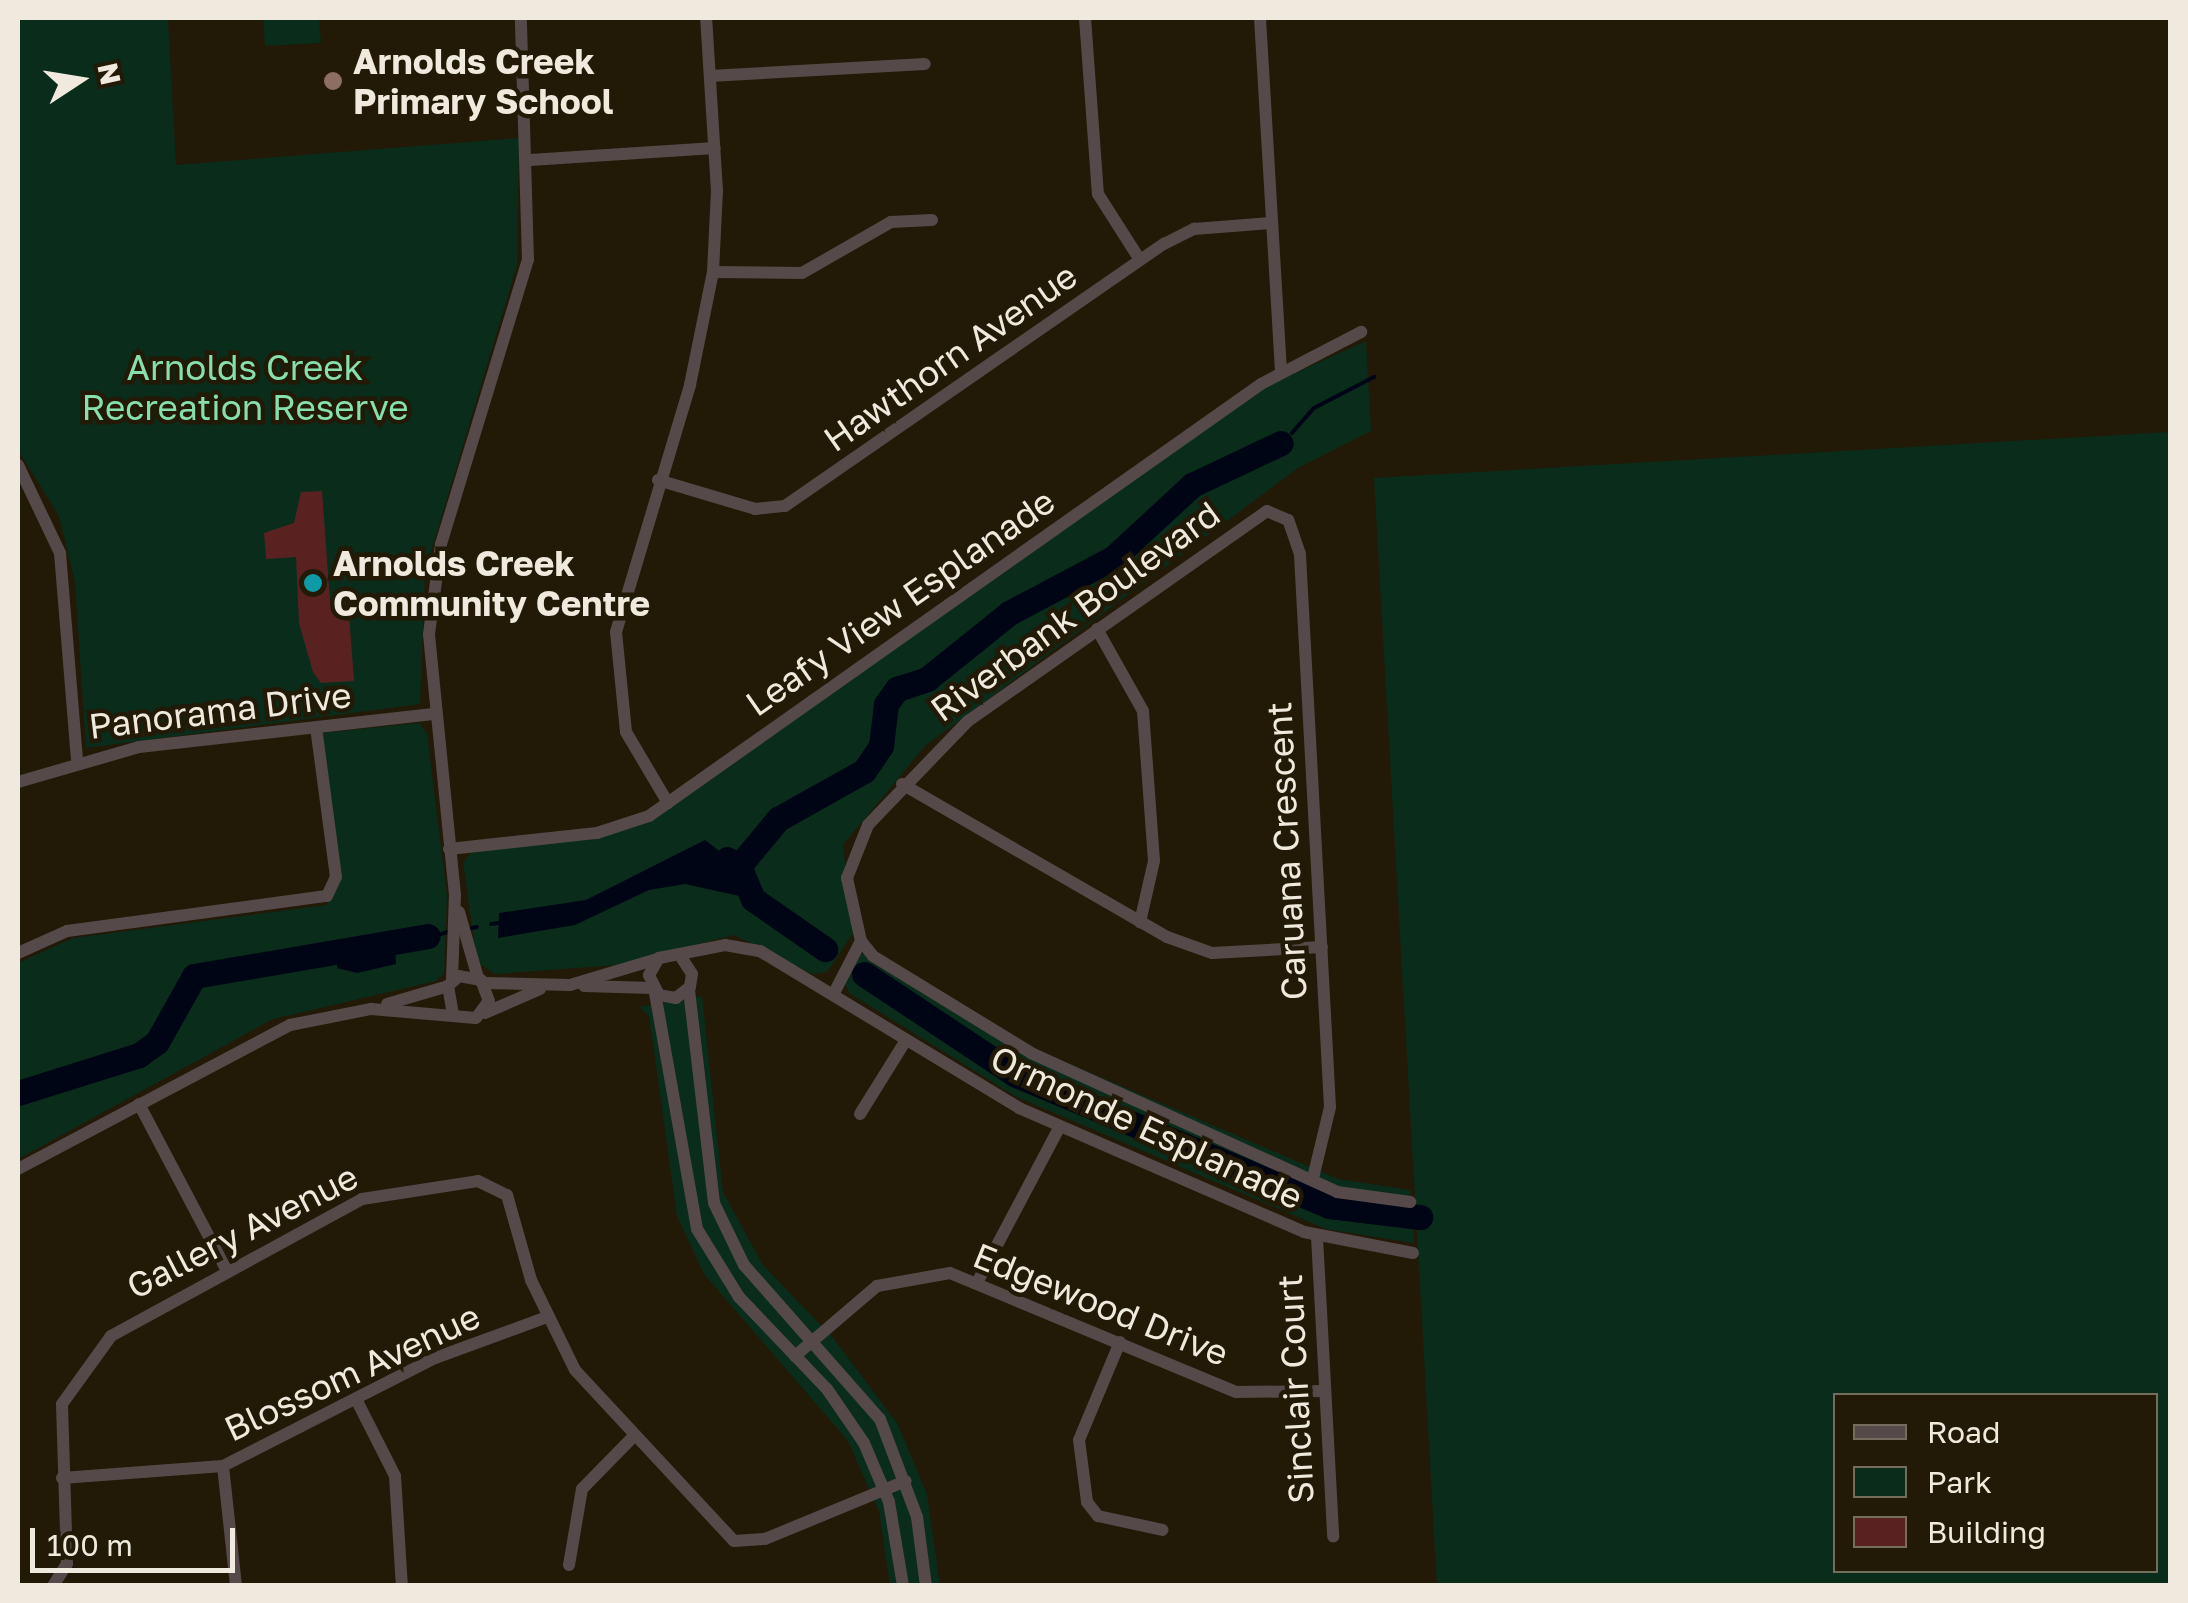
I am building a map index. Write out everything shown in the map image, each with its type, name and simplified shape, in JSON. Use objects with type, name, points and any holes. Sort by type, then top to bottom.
[{"type":"street","points":[[482,1014],[490,1001],[455,895],[433,714],[434,586],[514,325],[528,260],[530,160],[521,18]]},
{"type":"street","points":[[668,803],[634,752],[616,670],[622,590],[690,385],[713,272],[715,148],[706,18]]},
{"type":"street","points":[[1085,18],[1098,194],[1140,260]]},
{"type":"street","points":[[1260,18],[1281,373]]},
{"type":"street","points":[[710,76],[925,64]]},
{"type":"street","points":[[530,160],[715,148]]},
{"type":"street","points":[[713,272],[802,273],[890,222],[932,220]]},
{"type":"street","name":"Hawthorn Avenue","points":[[658,480],[755,510],[785,506],[1140,260],[1194,229],[1272,223]]},
{"type":"street","name":"Leafy View Esplanade","points":[[449,850],[616,829],[668,803],[1281,373],[1361,332]]},
{"type":"street","points":[[18,465],[60,553],[78,758]]},
{"type":"street","name":"Riverbank Boulevard","points":[[861,941],[847,878],[854,852],[902,784],[968,721],[1253,516],[1274,512],[1288,520]]},
{"type":"street","name":"Caruana Crescent","points":[[1288,520],[1300,554],[1330,1106],[1313,1178]]},
{"type":"street","points":[[1097,629],[1143,712],[1154,861],[1140,922]]},
{"type":"street","name":"Panorama Drive","points":[[18,782],[78,758],[433,714]]},
{"type":"street","points":[[18,952],[67,931],[327,896],[336,877],[316,727]]},
{"type":"street","points":[[902,784],[1140,922],[1212,953],[1322,947]]},
{"type":"street","points":[[453,1015],[450,983],[455,895]]},
{"type":"street","points":[[833,996],[861,941],[872,956],[1032,1053],[1338,1192],[1410,1202]]},
{"type":"street","points":[[18,1169],[290,1025],[370,1009],[450,983],[481,980],[542,988],[570,985],[653,990],[670,999],[691,984],[711,948]]},
{"type":"street","name":"Ormonde Esplanade","points":[[680,957],[711,948],[760,951],[906,1040],[1060,1126],[1316,1237],[1413,1252]]},
{"type":"street","points":[[570,985],[659,958],[680,957],[691,984],[690,1040],[714,1203],[744,1265],[814,1336],[880,1419],[906,1480],[926,1586]]},
{"type":"street","points":[[659,958],[650,968],[653,990],[697,1229],[739,1297],[846,1414],[884,1490],[903,1586]]},
{"type":"street","points":[[370,1009],[482,1014],[542,988]]},
{"type":"street","points":[[860,1114],[906,1040]]},
{"type":"street","points":[[139,1104],[226,1269]]},
{"type":"street","points":[[978,1281],[1060,1126]]},
{"type":"street","name":"Gallery Avenue","points":[[54,1586],[67,1564],[59,1423],[72,1383],[123,1324],[362,1198],[489,1182],[512,1206],[546,1317],[575,1370],[631,1439],[744,1544],[884,1490]]},
{"type":"street","name":"Sinclair Court","points":[[1316,1237],[1334,1537]]},
{"type":"street","name":"Edgewood Drive","points":[[796,1356],[856,1297],[888,1282],[950,1273],[978,1281],[1236,1392],[1325,1390]]},
{"type":"street","name":"Blossom Avenue","points":[[62,1478],[223,1466],[444,1354],[546,1317]]},
{"type":"street","points":[[1120,1342],[1079,1440],[1087,1502],[1098,1516],[1164,1530]]},
{"type":"street","points":[[356,1400],[395,1476],[402,1586]]},
{"type":"street","points":[[569,1566],[582,1490],[631,1439]]},
{"type":"street","points":[[223,1466],[236,1586]]},
{"type":"street","points":[[884,1490],[906,1480]]},
{"type":"green space","name":"Arnolds Creek Recreation Reserve","points":[[18,18],[168,18],[176,165],[519,138],[517,265],[425,572],[420,704],[86,748],[75,582],[59,516],[18,450]]},
{"type":"green space","points":[[263,18],[319,18],[321,43],[265,46]]},
{"type":"green space","points":[[1366,341],[1371,431],[1298,468],[925,746],[843,845],[853,933],[827,972],[812,974],[734,935],[617,965],[495,974],[477,962],[463,862],[472,852],[643,824],[1269,385]]},
{"type":"green space","points":[[2170,432],[2170,1585],[1437,1585],[1374,478]]},
{"type":"green space","points":[[419,723],[427,733],[447,896],[444,973],[436,981],[273,1019],[18,1159],[18,963],[73,938],[327,905],[341,879],[322,733]]},
{"type":"green space","points":[[872,950],[1040,1051],[1338,1179],[1410,1190],[1414,1243],[1326,1229],[1015,1096],[849,993],[845,983],[856,956]]},
{"type":"green space","points":[[702,996],[723,1192],[763,1265],[834,1339],[897,1423],[927,1494],[940,1585],[890,1585],[879,1511],[848,1441],[704,1274],[677,1216],[649,1016],[639,1007]]},
{"type":"water","points":[[705,840],[739,866],[753,899],[685,884],[649,890],[575,925],[498,938],[499,913],[586,900]]},
{"type":"water","points":[[379,940],[395,945],[396,964],[357,973],[337,968],[337,951]]},
{"type":"building","name":"Arnolds Creek Community Centre","points":[[322,491],[330,601],[348,600],[354,681],[321,683],[313,672],[299,623],[296,557],[266,559],[264,533],[294,523],[301,492]]},
{"type":"waterway","points":[[1292,433],[1314,408],[1374,377]]},
{"type":"waterway","points":[[727,859],[739,866],[778,819],[864,771],[881,746],[886,704],[897,689],[927,679],[1009,613],[1113,558],[1192,485],[1281,443]]},
{"type":"waterway","points":[[739,866],[753,899],[825,949]]},
{"type":"waterway","points":[[491,924],[498,923]]},
{"type":"waterway","points":[[472,928],[477,927]]},
{"type":"waterway","points":[[441,934],[447,932]]},
{"type":"waterway","points":[[18,1093],[139,1055],[157,1042],[194,976],[428,936]]},
{"type":"waterway","points":[[864,974],[1016,1075],[1329,1206],[1420,1217]]},
{"type":"place","name":"Arnolds Creek Primary School","points":[[333,81]]},
{"type":"place","name":"Arnolds Creek Community Centre","points":[[313,583]]}]
